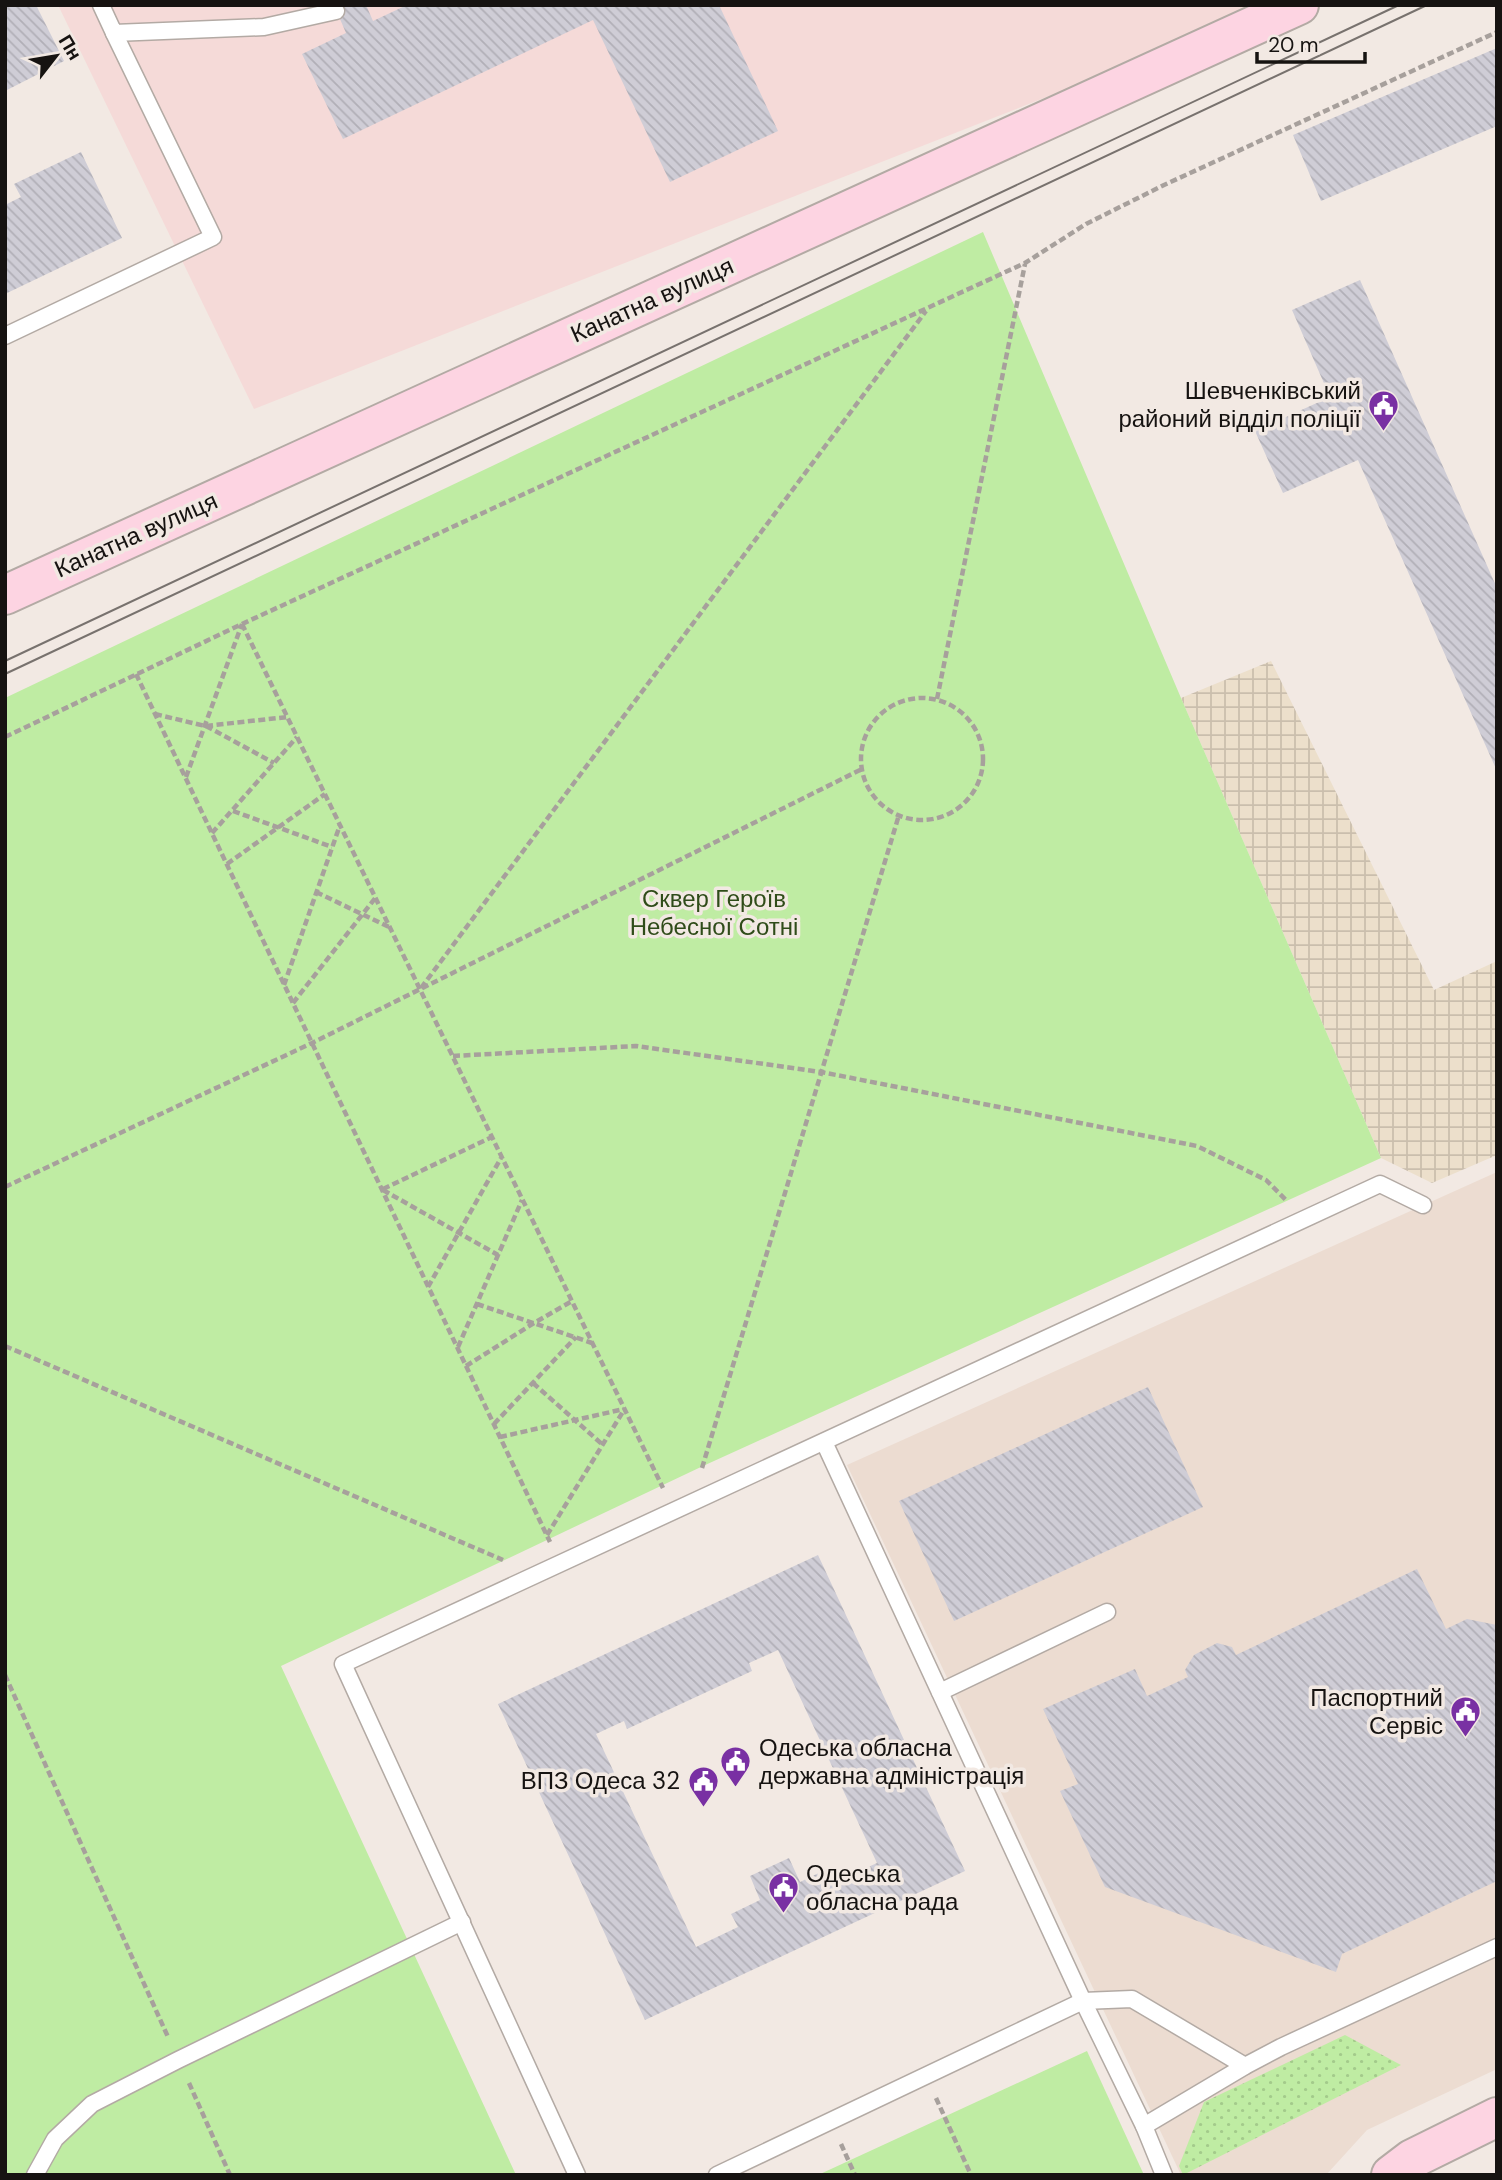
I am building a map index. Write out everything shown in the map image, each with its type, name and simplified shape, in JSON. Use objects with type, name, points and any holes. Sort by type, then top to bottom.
[{"type":"main road","name":"Канатна вулиця","points":[[5,595],[1259,13],[1299,5]]},
{"type":"main road","points":[[1391,2175],[1412,2160],[1497,2117]]},
{"type":"lane","points":[[5,337],[213,237],[101,5]]},
{"type":"lane","points":[[114,33],[264,27],[336,11]]},
{"type":"lane","points":[[577,2175],[344,1664],[1380,1184],[1423,1205]]},
{"type":"lane","points":[[824,1442],[1164,2175]]},
{"type":"lane","points":[[940,1692],[1107,1612]]},
{"type":"lane","points":[[35,2175],[55,2139],[92,2104],[462,1922]]},
{"type":"lane","points":[[1143,2126],[1245,2066],[1497,1947]]},
{"type":"lane","points":[[717,2175],[1083,2001],[1132,1999],[1245,2066]]},
{"type":"path","points":[[5,737],[242,624],[1025,263],[1086,224],[1164,185],[1497,32]]},
{"type":"path","points":[[937,699],[1025,263]]},
{"type":"path","points":[[421,989],[928,308]]},
{"type":"path","points":[[242,624],[674,1511]]},
{"type":"path","points":[[186,778],[242,624]]},
{"type":"path","points":[[136,674],[560,1564]]},
{"type":"path","points":[[917,698],[937,699],[956,708],[970,721],[980,739],[983,758],[980,778],[971,796],[956,809],[938,818],[918,820],[899,815],[882,804],[869,789],[862,769],[862,749],[869,730],[881,714],[898,703],[917,698]]},
{"type":"path","points":[[155,714],[205,726],[274,763]]},
{"type":"path","points":[[205,726],[288,717]]},
{"type":"path","points":[[212,834],[298,737]]},
{"type":"path","points":[[5,1187],[312,1043],[862,769]]},
{"type":"path","points":[[227,863],[325,793]]},
{"type":"path","points":[[233,811],[332,847]]},
{"type":"path","points":[[691,1503],[899,815]]},
{"type":"path","points":[[284,985],[340,824]]},
{"type":"path","points":[[317,892],[391,928]]},
{"type":"path","points":[[293,1003],[376,897]]},
{"type":"path","points":[[453,1056],[636,1046],[821,1072],[1196,1146],[1266,1180],[1297,1210],[1303,1220]]},
{"type":"path","points":[[382,1189],[492,1137]]},
{"type":"path","points":[[428,1287],[502,1157]]},
{"type":"path","points":[[382,1189],[498,1255]]},
{"type":"path","points":[[457,1348],[522,1199]]},
{"type":"path","points":[[466,1366],[572,1301]]},
{"type":"path","points":[[477,1304],[592,1343]]},
{"type":"path","points":[[494,1424],[576,1337]]},
{"type":"path","points":[[5,1346],[537,1575]]},
{"type":"path","points":[[533,1383],[603,1445]]},
{"type":"path","points":[[500,1437],[624,1409]]},
{"type":"path","points":[[547,1535],[624,1409]]},
{"type":"path","points":[[5,1675],[230,2175]]},
{"type":"path","points":[[926,2075],[971,2175]]},
{"type":"shaded area","points":[[58,5],[1280,5],[254,409]]},
{"type":"shaded area","points":[[1271,661],[1434,990],[1497,961],[1497,1155],[1432,1183],[1381,1158],[1181,698]]},
{"type":"shaded area","points":[[1497,1172],[1497,2069],[1367,2130],[1326,2175],[1181,2175],[847,1465]]},
{"type":"green space","name":"Сквер Героїв Небесної Сотні","points":[[983,232],[1181,698],[1381,1158],[703,1466],[281,1666],[516,2175],[5,2175],[5,698]]},
{"type":"green space","points":[[1345,2035],[1401,2065],[1183,2175],[1179,2166],[1204,2102]]},
{"type":"green space","points":[[1087,2051],[1144,2175],[818,2175]]},
{"type":"building","points":[[5,5],[36,5],[64,61],[5,91]]},
{"type":"building","points":[[334,5],[366,5],[373,21],[407,5],[719,5],[778,131],[670,182],[593,20],[343,139],[302,54],[346,33]]},
{"type":"building","points":[[1497,48],[1497,126],[1321,201],[1293,135]]},
{"type":"building","points":[[81,152],[122,238],[5,294],[5,205],[21,197],[14,184]]},
{"type":"building","points":[[1360,280],[1497,588],[1497,771],[1358,460],[1283,493],[1255,431],[1330,397],[1292,310]]},
{"type":"building","points":[[1148,1387],[1203,1507],[954,1621],[899,1501]]},
{"type":"building","points":[[818,1555],[965,1871],[645,2020],[498,1704]],"holes":[[[778,1650],[877,1863],[833,1883],[827,1869],[800,1882],[789,1858],[750,1876],[760,1900],[731,1914],[738,1927],[696,1947],[596,1734],[624,1721],[627,1729],[752,1671],[749,1663]]]},
{"type":"building","points":[[1417,1569],[1446,1629],[1467,1619],[1497,1625],[1497,1881],[1342,1954],[1336,1972],[1105,1887],[1060,1791],[1078,1784],[1043,1709],[1135,1669],[1147,1696],[1188,1677],[1185,1670],[1194,1655],[1217,1643],[1232,1647],[1236,1655]]},
{"type":"tram line","points":[[5,661],[1399,5]]},
{"type":"tram line","points":[[5,674],[1427,5]]},
{"type":"place","name":"Шевченківський районий відділ поліції","points":[[1384,432]]},
{"type":"place","name":"Паспортний Сервіс","points":[[1466,1739]]},
{"type":"place","name":"Одеська обласна державна адміністрація","points":[[736,1789]]},
{"type":"place","name":"ВПЗ Одеса 32","points":[[703,1808]]},
{"type":"place","name":"Одеська обласна рада","points":[[783,1915]]}]
